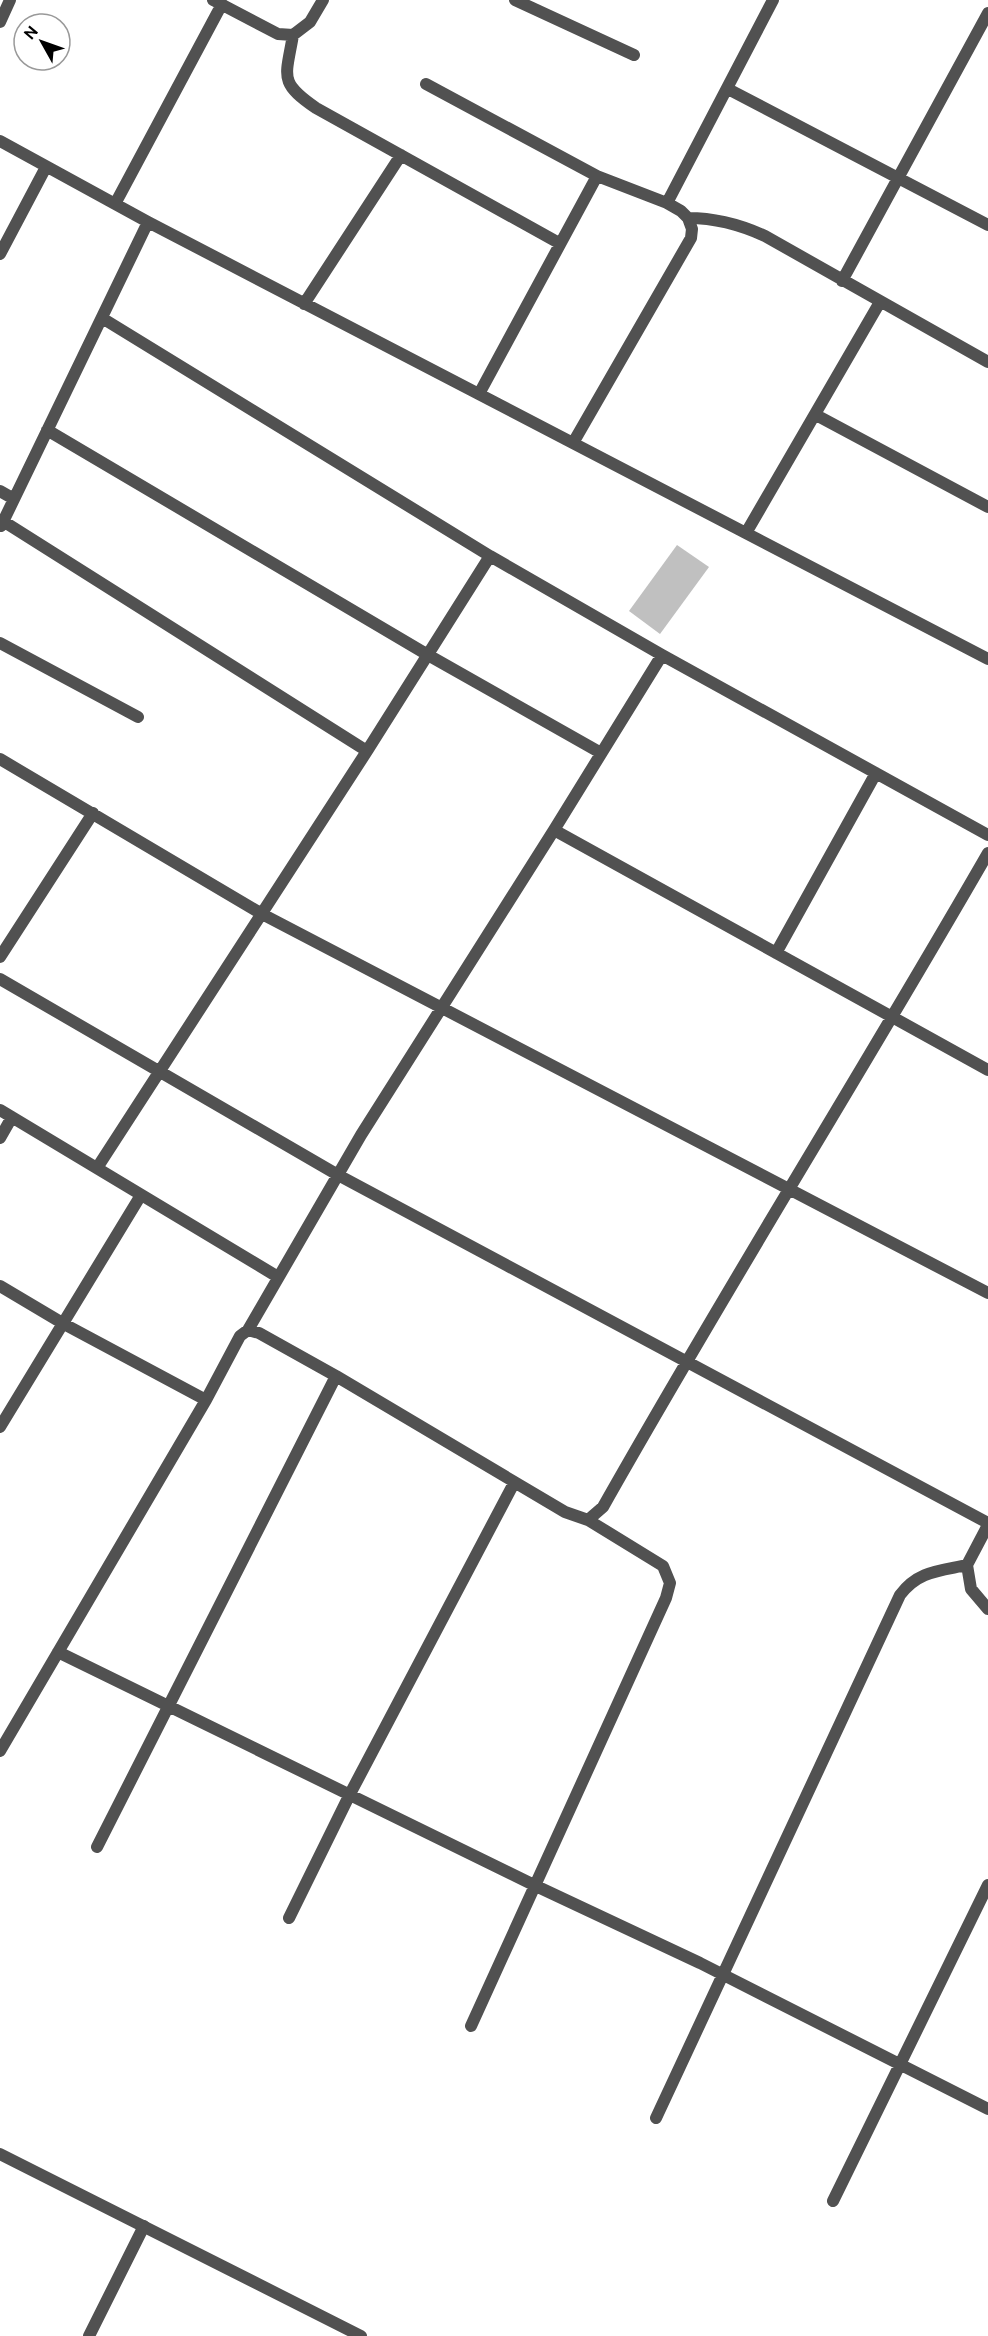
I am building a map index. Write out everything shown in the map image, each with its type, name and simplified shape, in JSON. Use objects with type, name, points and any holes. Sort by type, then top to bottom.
[{"type":"street","points":[[0,22],[10,0]]},
{"type":"street","points":[[116,204],[217,2],[278,34],[293,35],[310,22],[323,0]]},
{"type":"street","points":[[515,0],[634,55]]},
{"type":"street","points":[[667,204],[773,0]]},
{"type":"street","points":[[842,280],[988,13]]},
{"type":"street","points":[[293,35],[286,77],[296,94],[316,108],[559,243]]},
{"type":"street","points":[[426,84],[597,176],[667,204],[688,218],[718,219],[744,226],[988,363]]},
{"type":"street","points":[[728,89],[988,225]]},
{"type":"street","points":[[0,141],[148,222],[988,659]]},
{"type":"street","points":[[304,303],[401,155]]},
{"type":"street","points":[[0,254],[46,167]]},
{"type":"street","points":[[479,394],[597,176]]},
{"type":"street","points":[[573,443],[691,238],[692,229],[688,218]]},
{"type":"street","points":[[148,222],[2,524],[367,751]]},
{"type":"street","points":[[746,533],[880,302]]},
{"type":"street","points":[[102,318],[490,556],[662,655],[988,835]]},
{"type":"street","points":[[816,415],[988,507]]},
{"type":"street","points":[[47,430],[428,655],[601,753]]},
{"type":"street","points":[[0,491],[14,499]]},
{"type":"street","points":[[97,1168],[367,751],[490,556]]},
{"type":"street","points":[[0,643],[138,717]]},
{"type":"street","points":[[0,1752],[206,1400],[240,1336],[248,1330],[338,1175],[662,655]]},
{"type":"street","points":[[0,759],[262,914],[988,1293]]},
{"type":"street","points":[[776,953],[876,773]]},
{"type":"street","points":[[0,957],[93,813]]},
{"type":"street","points":[[555,830],[988,1070]]},
{"type":"street","points":[[588,1520],[603,1507],[686,1360],[893,1018],[988,853]]},
{"type":"street","points":[[0,979],[338,1175],[988,1524],[967,1564],[971,1589],[988,1609]]},
{"type":"street","points":[[0,1110],[278,1277]]},
{"type":"street","points":[[0,1138],[12,1117]]},
{"type":"street","points":[[0,1427],[141,1195]]},
{"type":"street","points":[[0,1286],[64,1324],[206,1400]]},
{"type":"street","points":[[248,1330],[259,1333],[336,1376],[565,1512],[588,1520],[663,1566],[670,1583],[666,1598],[471,2026]]},
{"type":"street","points":[[97,1847],[336,1376]]},
{"type":"street","points":[[289,1918],[350,1794],[514,1483]]},
{"type":"street","points":[[656,2118],[900,1595],[908,1584],[918,1577],[967,1564]]},
{"type":"street","points":[[58,1652],[536,1886],[722,1974],[988,2109]]},
{"type":"street","points":[[833,2201],[988,1885]]},
{"type":"street","points":[[0,2154],[361,2336]]},
{"type":"street","points":[[89,2336],[144,2226]]},
{"type":"building","points":[[677,545],[709,567],[660,634],[629,611]]}]
